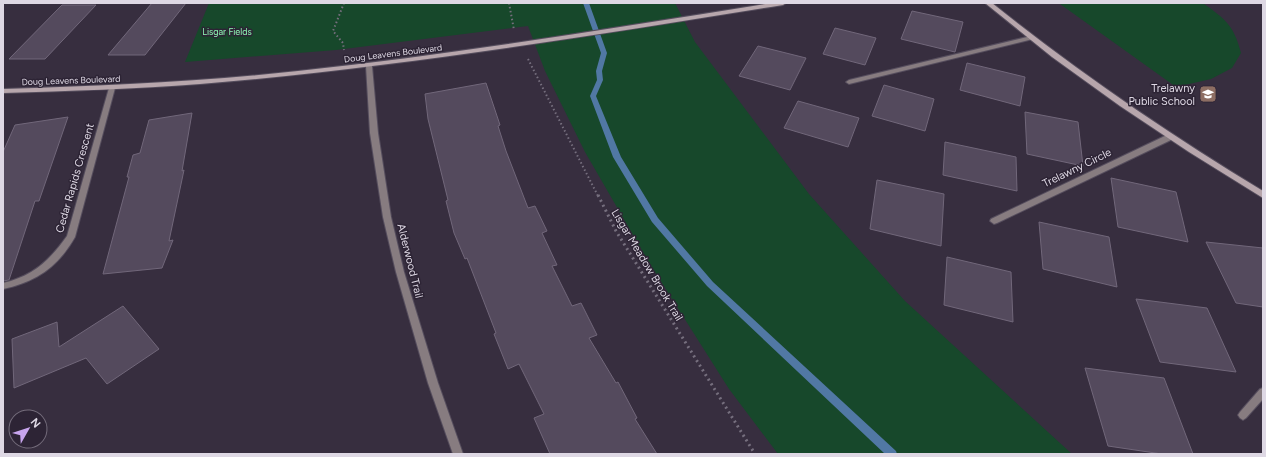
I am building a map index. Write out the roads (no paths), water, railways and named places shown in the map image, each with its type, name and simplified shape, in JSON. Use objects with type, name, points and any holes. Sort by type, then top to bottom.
[{"type":"street","name":"Doug Leavens Boulevard","points":[[3,91],[112,88],[288,75],[369,66],[783,3]]},
{"type":"street","points":[[988,3],[1031,38],[1097,87],[1170,137],[1263,195]]},
{"type":"street","points":[[849,82],[1031,38]]},
{"type":"street","name":"Alderwood Trail","points":[[369,66],[374,133],[387,217],[395,252],[433,383],[458,454]]},
{"type":"street","name":"Cedar Rapids Crescent","points":[[3,286],[16,283],[40,272],[59,255],[71,237],[112,88]]},
{"type":"street","name":"Trelawny Circle","points":[[994,221],[1170,137]]},
{"type":"street","points":[[1243,415],[1263,392]]},
{"type":"waterway","points":[[586,3],[604,53],[599,71],[600,80],[593,96],[617,157],[655,220],[710,284],[892,454]]},
{"type":"place","name":"Trelawny Public School","points":[[1208,94]]},
{"type":"park label","name":"Lisgar Fields","points":[[227,31]]}]
